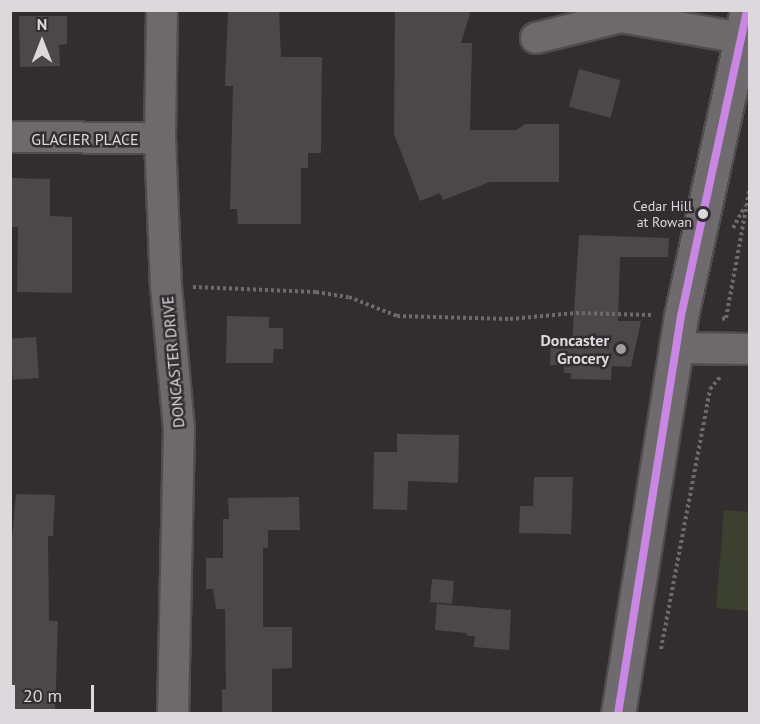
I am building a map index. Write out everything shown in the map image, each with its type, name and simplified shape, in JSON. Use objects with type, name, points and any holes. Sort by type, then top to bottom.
[{"type":"street","name":"DONCASTER DRIVE","points":[[162,10],[160,138],[166,286],[179,428],[173,714]]},
{"type":"street","points":[[536,38],[621,17],[744,24],[675,348],[618,714]]},
{"type":"street","name":"GLACIER PLACE","points":[[10,137],[160,138]]},
{"type":"street","points":[[675,348],[750,349]]},
{"type":"path","points":[[718,321],[726,318],[750,187]]},
{"type":"path","points":[[166,286],[316,292],[349,297],[397,316],[510,320],[576,313],[681,316]]},
{"type":"path","points":[[661,652],[710,389],[727,374]]},
{"type":"green space","points":[[724,510],[749,512],[749,611],[716,608]]},
{"type":"building","points":[[228,10],[279,10],[281,57],[322,57],[321,153],[308,153],[308,168],[301,168],[301,224],[238,224],[237,209],[230,209],[233,86],[225,86]]},
{"type":"building","points":[[395,10],[471,10],[461,43],[472,43],[470,130],[516,130],[525,124],[559,124],[559,182],[490,182],[443,200],[440,193],[420,201],[394,134]]},
{"type":"building","points":[[19,16],[67,16],[67,44],[59,45],[60,66],[20,67]]},
{"type":"building","points":[[579,69],[621,80],[610,118],[569,107]]},
{"type":"building","points":[[10,178],[50,179],[50,216],[72,217],[72,293],[17,292],[18,227],[10,227]]},
{"type":"building","points":[[579,235],[669,238],[668,257],[620,257],[618,321],[641,321],[631,367],[612,366],[611,380],[571,379],[571,373],[564,373],[564,365],[550,365],[551,342],[572,343]]},
{"type":"building","points":[[227,316],[269,317],[269,328],[283,328],[283,349],[274,349],[273,363],[226,363]]},
{"type":"building","points":[[36,337],[39,378],[13,380],[10,339]]},
{"type":"building","points":[[397,434],[459,435],[458,483],[408,481],[407,510],[373,509],[374,452],[397,452]]},
{"type":"building","points":[[534,477],[573,477],[571,534],[519,533],[520,506],[533,506]]},
{"type":"building","points":[[16,494],[55,495],[53,536],[48,536],[49,621],[58,621],[55,714],[10,714],[10,562]]},
{"type":"building","points":[[299,497],[300,530],[268,530],[268,548],[263,548],[263,627],[292,627],[292,668],[272,669],[272,714],[222,714],[222,689],[226,689],[225,609],[216,609],[213,589],[206,589],[206,558],[223,558],[223,519],[229,519],[228,498]]},
{"type":"building","points":[[432,579],[454,581],[452,604],[430,602]]},
{"type":"building","points":[[437,604],[511,610],[509,650],[474,647],[475,636],[435,630]]},
{"type":"transit line","points":[[618,714],[681,316],[747,10]]},
{"type":"place","name":"Cedar Hill at Rowan","points":[[703,214]]},
{"type":"place","name":"Doncaster Grocery","points":[[621,349]]}]
